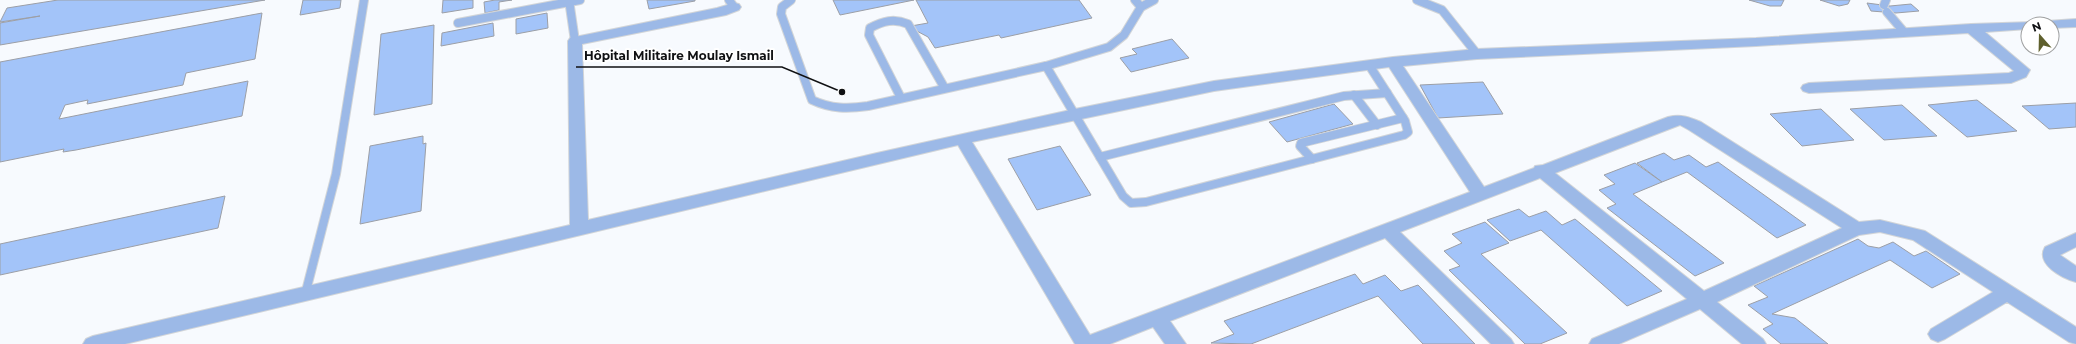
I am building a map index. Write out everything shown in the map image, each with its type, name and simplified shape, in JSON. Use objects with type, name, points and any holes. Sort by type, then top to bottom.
[{"type":"street","points":[[579,229],[575,41],[722,12],[732,4]]},
{"type":"street","points":[[2060,24],[2076,23]]},
{"type":"street","points":[[93,344],[305,295],[876,158],[963,140],[1075,114],[1214,86],[1393,62],[1477,54],[1756,42],[2020,25]]},
{"type":"street","points":[[1809,88],[2012,78],[2021,74],[2022,70],[1971,28]]},
{"type":"street","points":[[1393,62],[1480,194]]},
{"type":"street","points":[[1089,344],[1388,231],[1542,170],[1674,121],[1682,120],[1695,126],[1856,229]]},
{"type":"street","points":[[963,140],[1085,344]]},
{"type":"street","points":[[1542,170],[1756,344]]},
{"type":"street","points":[[1600,344],[1703,300],[1856,229],[1880,226],[1904,230],[1919,235],[2009,292],[2076,337]]},
{"type":"street","points":[[1388,231],[1504,344]]},
{"type":"street","points":[[2076,239],[2051,252],[2051,258],[2076,275]]},
{"type":"street","points":[[1938,334],[2009,292]]},
{"type":"street","points":[[1157,318],[1176,344]]},
{"type":"lane","points":[[305,295],[336,174],[359,23],[364,0]]},
{"type":"lane","points":[[458,23],[580,0]]},
{"type":"lane","points":[[791,0],[780,9],[781,14],[812,100],[838,109],[868,106],[944,87],[1046,66],[1109,47],[1124,35],[1140,7],[1154,0]]},
{"type":"lane","points":[[1136,0],[1140,7]]},
{"type":"lane","points":[[1418,0],[1442,10],[1477,54]]},
{"type":"lane","points":[[569,1],[575,41]]},
{"type":"lane","points":[[1886,6],[1904,32]]},
{"type":"lane","points":[[901,98],[869,35],[870,28],[879,22],[899,20],[908,24],[944,87]]},
{"type":"lane","points":[[1046,66],[1126,200],[1137,204],[1404,135],[1408,132],[1403,118],[1369,65]]},
{"type":"lane","points":[[1100,157],[1354,95],[1387,92]]},
{"type":"lane","points":[[1354,95],[1377,125]]},
{"type":"lane","points":[[1312,159],[1300,146],[1301,143],[1403,118]]},
{"type":"building","points":[[58,0],[265,0],[0,45],[0,23],[40,16],[0,22],[7,8]]},
{"type":"building","points":[[303,0],[341,0],[340,8],[300,15]]},
{"type":"building","points":[[443,0],[473,0],[473,8],[442,13]]},
{"type":"building","points":[[495,0],[512,0],[499,2],[499,10],[485,13],[484,2]]},
{"type":"building","points":[[647,0],[695,0],[695,1],[649,9]]},
{"type":"building","points":[[833,0],[914,0],[840,15]]},
{"type":"building","points":[[916,0],[1079,0],[1092,18],[1001,38],[999,35],[935,48],[928,37],[913,29],[911,26],[928,23]]},
{"type":"building","points":[[1749,0],[1784,0],[1781,6],[1770,6]]},
{"type":"building","points":[[1820,0],[1850,0],[1848,4],[1839,6]]},
{"type":"building","points":[[1867,3],[1890,6],[1911,4],[1919,11],[1896,13],[1871,11]]},
{"type":"building","points":[[262,13],[255,59],[186,73],[183,85],[87,104],[88,100],[65,105],[59,119],[248,81],[242,116],[76,150],[63,152],[64,149],[0,162],[0,62]]},
{"type":"building","points":[[547,13],[548,28],[516,34],[516,19]]},
{"type":"building","points":[[493,23],[494,36],[441,46],[442,33]]},
{"type":"building","points":[[434,25],[432,104],[374,115],[381,34]]},
{"type":"building","points":[[1172,39],[1189,58],[1131,72],[1120,58],[1137,54],[1132,49]]},
{"type":"building","points":[[1483,82],[1503,114],[1438,118],[1420,85]]},
{"type":"building","points":[[1977,100],[2017,131],[1967,137],[1928,105]]},
{"type":"building","points":[[2076,103],[2076,127],[2049,129],[2022,106]]},
{"type":"building","points":[[1334,104],[1353,124],[1287,142],[1269,122]]},
{"type":"building","points":[[1902,105],[1937,136],[1884,140],[1850,109]]},
{"type":"building","points":[[1821,109],[1854,140],[1802,146],[1770,114]]},
{"type":"building","points":[[423,136],[423,144],[426,143],[421,211],[360,224],[370,146]]},
{"type":"building","points":[[1060,146],[1091,195],[1037,210],[1008,159]]},
{"type":"building","points":[[1664,153],[1674,160],[1689,155],[1706,167],[1718,162],[1806,225],[1777,238],[1687,172],[1662,182],[1637,163]]},
{"type":"building","points":[[1635,163],[1662,182],[1633,194],[1724,263],[1695,276],[1607,208],[1616,204],[1599,190],[1615,184],[1604,175]]},
{"type":"building","points":[[225,196],[218,228],[0,275],[0,244]]},
{"type":"building","points":[[1519,209],[1529,217],[1546,211],[1562,225],[1575,219],[1662,291],[1627,306],[1541,230],[1510,241],[1487,220]]},
{"type":"building","points":[[1485,222],[1509,243],[1481,254],[1567,333],[1540,344],[1525,344],[1449,270],[1460,266],[1444,251],[1462,243],[1452,234]]},
{"type":"building","points":[[1858,239],[1868,246],[1879,248],[1893,242],[1914,256],[1926,251],[1960,274],[1932,288],[1890,260],[1772,314],[1795,318],[1828,344],[1781,344],[1763,329],[1773,324],[1748,305],[1768,297],[1754,286]]},
{"type":"building","points":[[1355,274],[1363,284],[1385,275],[1401,291],[1418,285],[1475,344],[1423,344],[1378,296],[1251,344],[1211,343],[1234,334],[1224,321]]},
{"type":"place","name":"Hôpital Militaire Moulay Ismail","points":[[842,92]]}]
